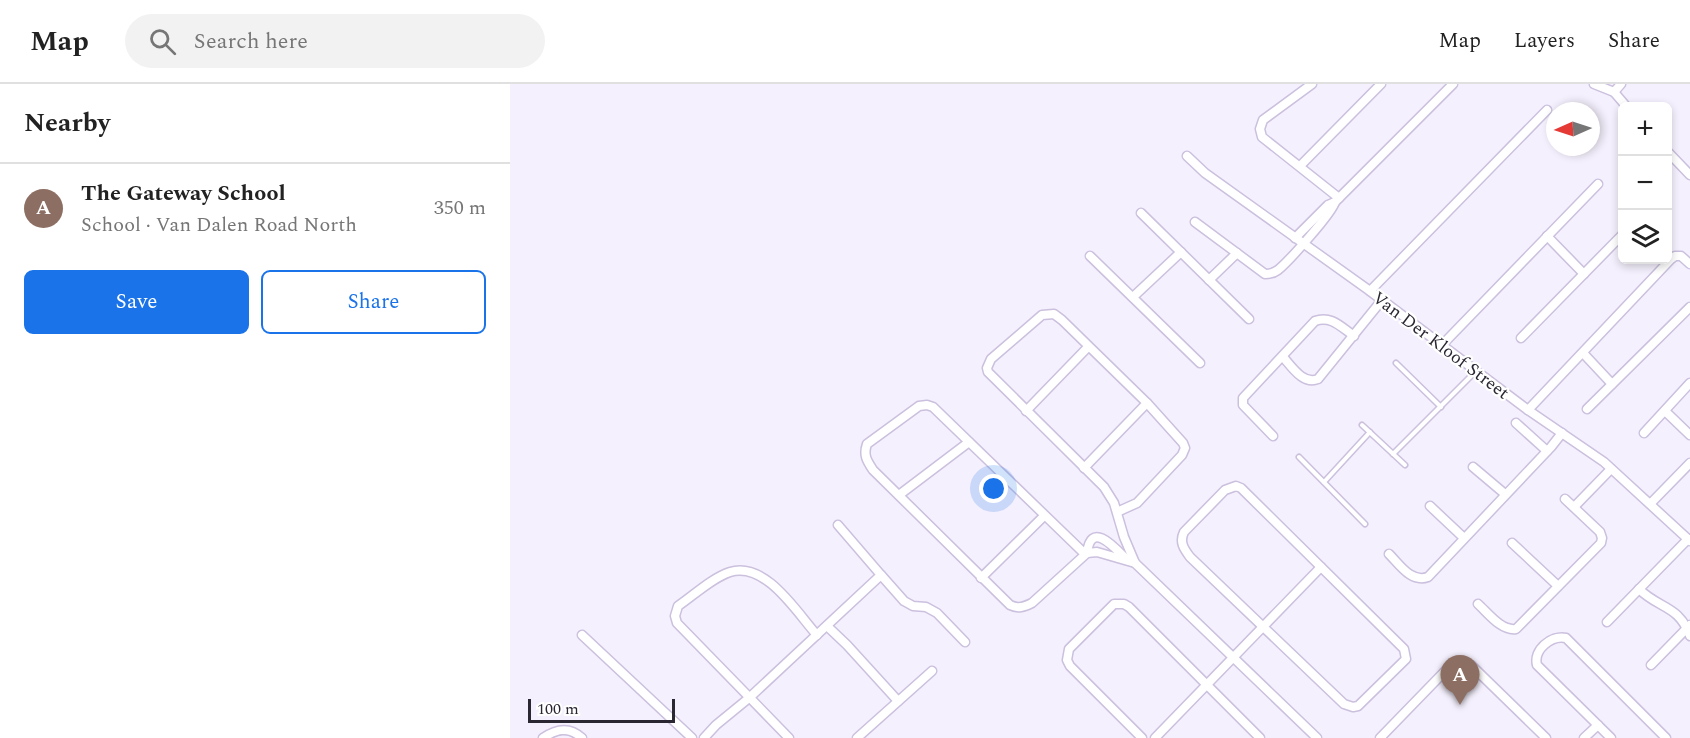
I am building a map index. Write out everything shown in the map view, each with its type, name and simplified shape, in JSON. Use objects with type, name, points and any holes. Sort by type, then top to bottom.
[{"type":"street","points":[[1312,84],[1263,120],[1260,129],[1262,137],[1300,166],[1337,200]]},
{"type":"street","points":[[1300,166],[1381,84]]},
{"type":"street","points":[[1195,222],[1265,274],[1277,271],[1299,240],[1333,210],[1337,200],[1452,84]]},
{"type":"street","points":[[1594,84],[1614,92],[1623,102]]},
{"type":"street","points":[[1614,92],[1621,84]]},
{"type":"street","points":[[1370,291],[1546,111]]},
{"type":"street","name":"Van Der Kloof Street","points":[[1187,156],[1205,173],[1370,291],[1528,410],[1611,469],[1689,540]]},
{"type":"street","points":[[1672,156],[1690,175]]},
{"type":"street","points":[[1442,345],[1598,184]]},
{"type":"street","points":[[1141,213],[1249,319]]},
{"type":"street","points":[[1547,236],[1584,274]]},
{"type":"street","points":[[1521,338],[1618,240]]},
{"type":"street","points":[[1133,297],[1181,252]]},
{"type":"street","points":[[1209,280],[1237,253]]},
{"type":"street","points":[[1090,256],[1200,363]]},
{"type":"street","points":[[1528,410],[1671,259],[1681,256],[1690,264]]},
{"type":"street","points":[[1283,357],[1305,380],[1312,382],[1318,379],[1382,300]]},
{"type":"street","points":[[1587,409],[1690,307]]},
{"type":"street","points":[[1117,512],[1137,503],[1182,455],[1185,448],[1147,403],[1062,320],[1048,313],[1036,319],[991,358],[987,368],[990,375],[1104,487],[1114,503],[1132,561]]},
{"type":"street","points":[[1273,436],[1242,402],[1243,398],[1315,321],[1322,318],[1331,319],[1354,336]]},
{"type":"street","points":[[1026,411],[1088,347]]},
{"type":"street","points":[[1583,353],[1612,384]]},
{"type":"street","points":[[1644,433],[1690,383]]},
{"type":"street","points":[[1084,468],[1147,403]]},
{"type":"street","points":[[1086,554],[933,407],[919,406],[867,444],[866,458],[873,470],[1010,605],[1016,608],[1032,603],[1086,554],[1091,541],[1101,537],[1132,561],[1234,656],[1317,738]]},
{"type":"street","points":[[1665,411],[1690,435]]},
{"type":"street","points":[[1516,423],[1547,451]]},
{"type":"street","points":[[1389,554],[1413,578],[1428,577],[1562,433]]},
{"type":"street","points":[[899,495],[969,442]]},
{"type":"street","points":[[1650,503],[1690,463]]},
{"type":"street","points":[[1473,467],[1505,494]]},
{"type":"street","points":[[1574,507],[1611,469]]},
{"type":"street","points":[[1231,487],[1240,488],[1321,567],[1404,649],[1406,659],[1358,706],[1349,706],[1344,704],[1262,626],[1190,557],[1181,542],[1184,532],[1225,490],[1231,487]]},
{"type":"street","points":[[1478,604],[1503,627],[1513,630],[1601,543],[1600,532],[1565,499]]},
{"type":"street","points":[[1430,506],[1464,538]]},
{"type":"street","points":[[981,578],[1044,516]]},
{"type":"street","points":[[838,525],[904,601],[913,606],[926,606],[937,613],[965,642]]},
{"type":"street","points":[[1607,622],[1689,540]]},
{"type":"street","points":[[1512,543],[1558,586]]},
{"type":"street","points":[[1086,554],[1097,552],[1132,561]]},
{"type":"street","points":[[1155,738],[1321,567]]},
{"type":"street","points":[[789,738],[677,623],[675,616],[678,606],[723,575],[738,571],[747,572],[765,579],[782,592],[817,635]]},
{"type":"street","points":[[704,738],[881,574]]},
{"type":"street","points":[[1639,590],[1654,602],[1668,607],[1678,615],[1689,630],[1651,665]]},
{"type":"street","points":[[1142,738],[1070,666],[1067,660],[1069,649],[1114,604],[1124,603],[1129,607],[1260,738]]},
{"type":"street","points":[[827,626],[848,645],[898,701]]},
{"type":"street","points":[[582,635],[692,738]]},
{"type":"street","points":[[1611,738],[1537,665],[1535,658],[1538,652],[1552,639],[1566,638],[1666,738]]},
{"type":"street","points":[[1380,738],[1448,668],[1464,663],[1471,666],[1546,738]]},
{"type":"street","points":[[857,738],[932,671]]},
{"type":"street","points":[[1584,738],[1598,725]]},
{"type":"street","points":[[543,738],[554,731],[564,729],[573,731],[582,738]]},
{"type":"lane","points":[[1396,363],[1441,407]]},
{"type":"lane","points":[[1393,454],[1477,370]]},
{"type":"lane","points":[[1362,425],[1405,465]]},
{"type":"lane","points":[[1324,482],[1370,432]]},
{"type":"lane","points":[[1299,457],[1365,524]]},
{"type":"place","name":"The Gateway School","points":[[1460,705]]}]
